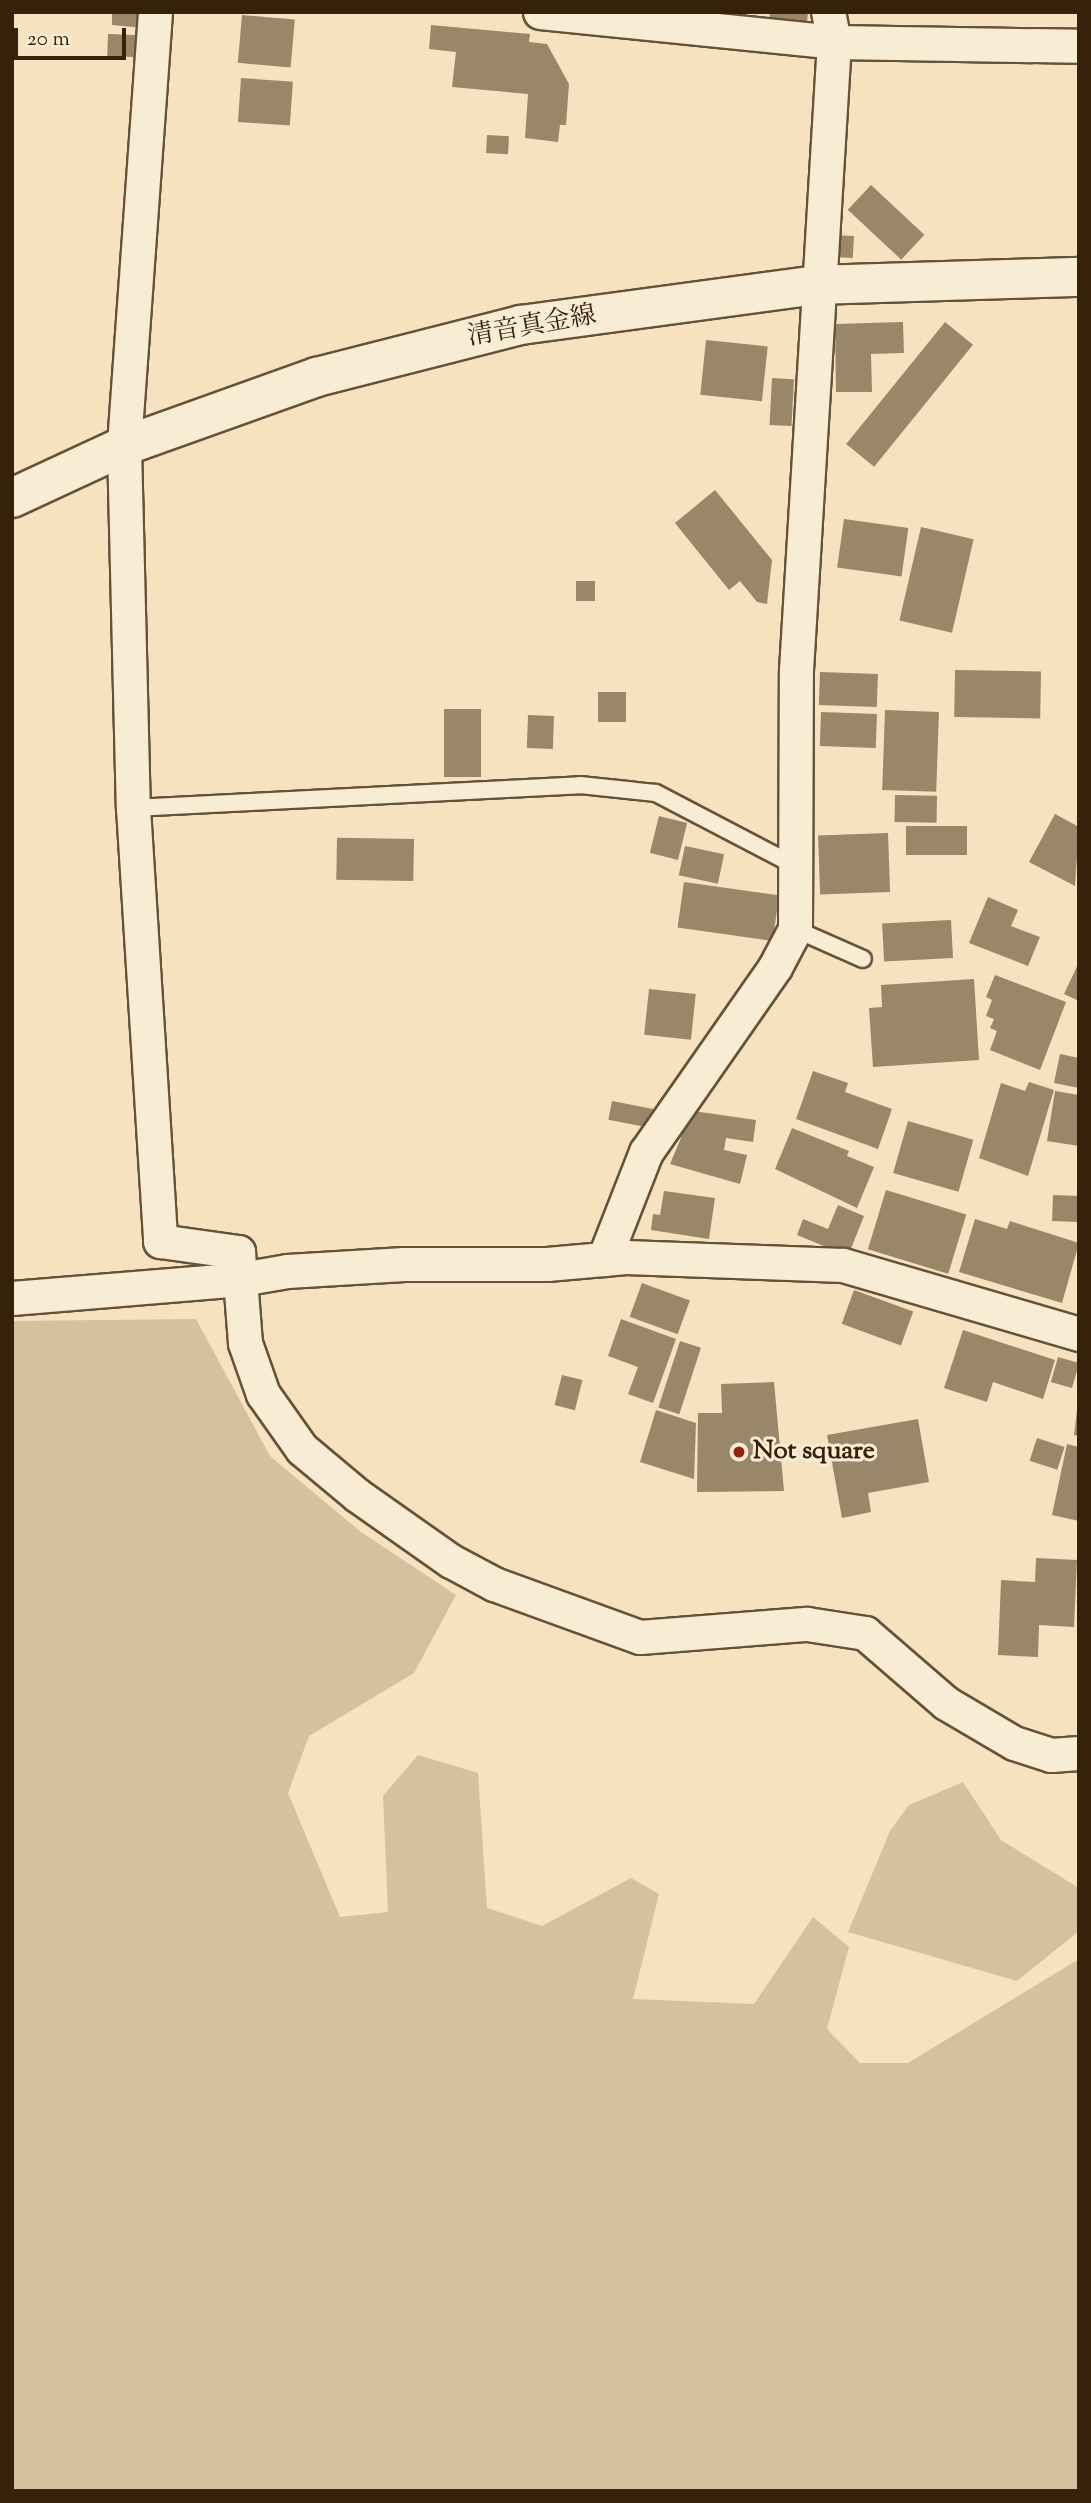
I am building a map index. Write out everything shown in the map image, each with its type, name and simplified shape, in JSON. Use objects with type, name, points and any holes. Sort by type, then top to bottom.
[{"type":"main road","name":"清音真金線","points":[[12,498],[124,446],[317,376],[521,326],[818,285],[1079,277]]},
{"type":"street","points":[[155,12],[124,446],[133,808],[160,1241],[237,1252],[245,1343],[263,1394],[302,1449],[357,1495],[450,1561],[494,1584],[640,1637],[807,1624],[865,1633],[946,1703],[1014,1743],[1051,1755],[1079,1753]]},
{"type":"street","points":[[540,12],[831,27],[1079,46]]},
{"type":"street","points":[[604,1259],[646,1152],[775,967],[795,929],[796,670],[831,27]]},
{"type":"street","points":[[12,1298],[241,1279],[287,1271],[404,1264],[547,1264],[604,1259],[843,1265],[1079,1334]]},
{"type":"lane","points":[[133,808],[580,785],[656,793],[794,865]]},
{"type":"lane","points":[[795,929],[863,959]]},
{"type":"shaded area","points":[[196,1319],[270,1456],[361,1532],[456,1595],[414,1673],[309,1736],[288,1793],[340,1917],[388,1912],[383,1796],[418,1755],[478,1773],[487,1908],[542,1926],[631,1878],[659,1894],[633,1999],[754,2004],[813,1917],[849,1947],[827,2029],[860,2063],[908,2063],[1079,1959],[1079,2491],[12,2491],[12,1321]]},
{"type":"shaded area","points":[[963,1782],[1001,1840],[1079,1888],[1079,1931],[1017,1981],[848,1932],[890,1831],[909,1805]]},
{"type":"building","points":[[112,12],[144,12],[144,28],[112,25]]},
{"type":"building","points":[[770,12],[808,12],[806,35],[768,31]]},
{"type":"building","points":[[242,15],[295,20],[291,67],[238,63]]},
{"type":"building","points":[[431,25],[530,34],[529,42],[547,44],[569,84],[566,125],[560,125],[558,142],[525,138],[528,94],[452,87],[456,52],[429,49]]},
{"type":"building","points":[[108,34],[141,35],[140,57],[107,56]]},
{"type":"building","points":[[241,78],[293,82],[290,126],[238,122]]},
{"type":"building","points":[[487,135],[509,136],[508,154],[486,153]]},
{"type":"building","points":[[871,185],[924,235],[901,260],[848,210]]},
{"type":"building","points":[[833,235],[854,236],[853,258],[832,257]]},
{"type":"building","points":[[903,322],[904,353],[871,354],[872,392],[836,392],[835,324]]},
{"type":"building","points":[[945,322],[973,345],[874,467],[846,444]]},
{"type":"building","points":[[706,340],[768,346],[762,401],[700,395]]},
{"type":"building","points":[[772,378],[794,379],[792,426],[770,425]]},
{"type":"building","points":[[715,490],[772,560],[767,604],[757,602],[740,581],[729,590],[675,523]]},
{"type":"building","points":[[844,519],[908,528],[902,577],[837,568]]},
{"type":"building","points":[[921,527],[974,539],[952,633],[899,621]]},
{"type":"building","points":[[576,581],[595,581],[595,601],[576,601]]},
{"type":"building","points":[[955,670],[1041,672],[1040,718],[954,717]]},
{"type":"building","points":[[820,672],[878,674],[877,707],[819,705]]},
{"type":"building","points":[[598,692],[626,692],[626,722],[598,722]]},
{"type":"building","points":[[444,709],[481,709],[481,777],[444,777]]},
{"type":"building","points":[[885,710],[939,712],[936,792],[882,790]]},
{"type":"building","points":[[821,712],[877,714],[876,748],[820,746]]},
{"type":"building","points":[[528,715],[554,716],[553,749],[527,748]]},
{"type":"building","points":[[895,795],[937,796],[937,823],[895,822]]},
{"type":"building","points":[[1055,814],[1079,827],[1075,886],[1029,862]]},
{"type":"building","points":[[659,816],[687,823],[678,860],[650,853]]},
{"type":"building","points":[[906,826],[967,826],[967,855],[906,855]]},
{"type":"building","points":[[888,833],[890,892],[820,894],[818,835]]},
{"type":"building","points":[[337,838],[414,839],[413,881],[336,880]]},
{"type":"building","points":[[685,846],[724,854],[718,884],[679,875]]},
{"type":"building","points":[[684,882],[779,895],[773,941],[678,928]]},
{"type":"building","points":[[988,897],[1018,910],[1011,926],[1040,937],[1028,966],[969,943]]},
{"type":"building","points":[[951,920],[953,958],[884,962],[882,924]]},
{"type":"building","points":[[1079,962],[1079,1001],[1064,994]]},
{"type":"building","points":[[995,975],[1066,1002],[1040,1070],[990,1050],[997,1031],[990,1028],[994,1019],[986,1016],[992,1000],[986,997]]},
{"type":"building","points":[[974,979],[979,1060],[873,1067],[869,1008],[882,1007],[881,985]]},
{"type":"building","points":[[649,989],[696,994],[691,1040],[644,1035]]},
{"type":"building","points":[[1060,1054],[1079,1058],[1079,1088],[1054,1083]]},
{"type":"building","points":[[813,1071],[848,1083],[845,1092],[892,1109],[878,1149],[796,1119]]},
{"type":"building","points":[[1029,1082],[1054,1090],[1028,1176],[979,1158],[1001,1083],[1025,1091]]},
{"type":"building","points":[[1055,1091],[1079,1095],[1079,1146],[1047,1141]]},
{"type":"building","points":[[612,1101],[657,1110],[654,1128],[608,1120]]},
{"type":"building","points":[[686,1110],[756,1120],[753,1142],[726,1138],[724,1150],[747,1155],[740,1184],[670,1164],[681,1138]]},
{"type":"building","points":[[908,1121],[973,1140],[958,1192],[893,1173]]},
{"type":"building","points":[[792,1128],[849,1151],[847,1156],[874,1167],[857,1208],[775,1169]]},
{"type":"building","points":[[886,1190],[966,1215],[948,1274],[868,1249]]},
{"type":"building","points":[[664,1191],[715,1198],[709,1239],[651,1230],[653,1214],[660,1215]]},
{"type":"building","points":[[1053,1195],[1079,1196],[1078,1222],[1052,1221]]},
{"type":"building","points":[[838,1205],[864,1216],[848,1256],[797,1235],[803,1219],[828,1229]]},
{"type":"building","points":[[975,1219],[1007,1229],[1010,1221],[1079,1243],[1062,1303],[959,1272]]},
{"type":"building","points":[[642,1283],[690,1300],[678,1334],[630,1317]]},
{"type":"building","points":[[854,1290],[913,1312],[901,1345],[842,1324]]},
{"type":"building","points":[[621,1319],[676,1339],[653,1403],[628,1394],[638,1367],[608,1356]]},
{"type":"building","points":[[963,1330],[1055,1360],[1043,1399],[993,1382],[987,1402],[944,1388]]},
{"type":"building","points":[[680,1341],[701,1348],[679,1414],[658,1408]]},
{"type":"building","points":[[1058,1357],[1079,1363],[1072,1388],[1051,1382]]},
{"type":"building","points":[[562,1375],[582,1380],[575,1410],[555,1405]]},
{"type":"building","name":"Not square","points":[[774,1382],[784,1491],[697,1492],[698,1413],[722,1413],[721,1384]]},
{"type":"building","points":[[656,1410],[696,1423],[694,1479],[640,1462]]},
{"type":"building","points":[[1079,1410],[1079,1436],[1074,1435]]},
{"type":"building","points":[[918,1419],[929,1482],[868,1493],[871,1512],[842,1518],[827,1435]]},
{"type":"building","points":[[1037,1438],[1065,1447],[1057,1470],[1030,1461]]},
{"type":"building","points":[[1067,1444],[1079,1447],[1079,1521],[1052,1515]]},
{"type":"building","points":[[1036,1558],[1077,1560],[1074,1627],[1039,1625],[1038,1657],[998,1655],[1001,1580],[1035,1582]]},
{"type":"place","name":"Not square","points":[[739,1452]]}]
